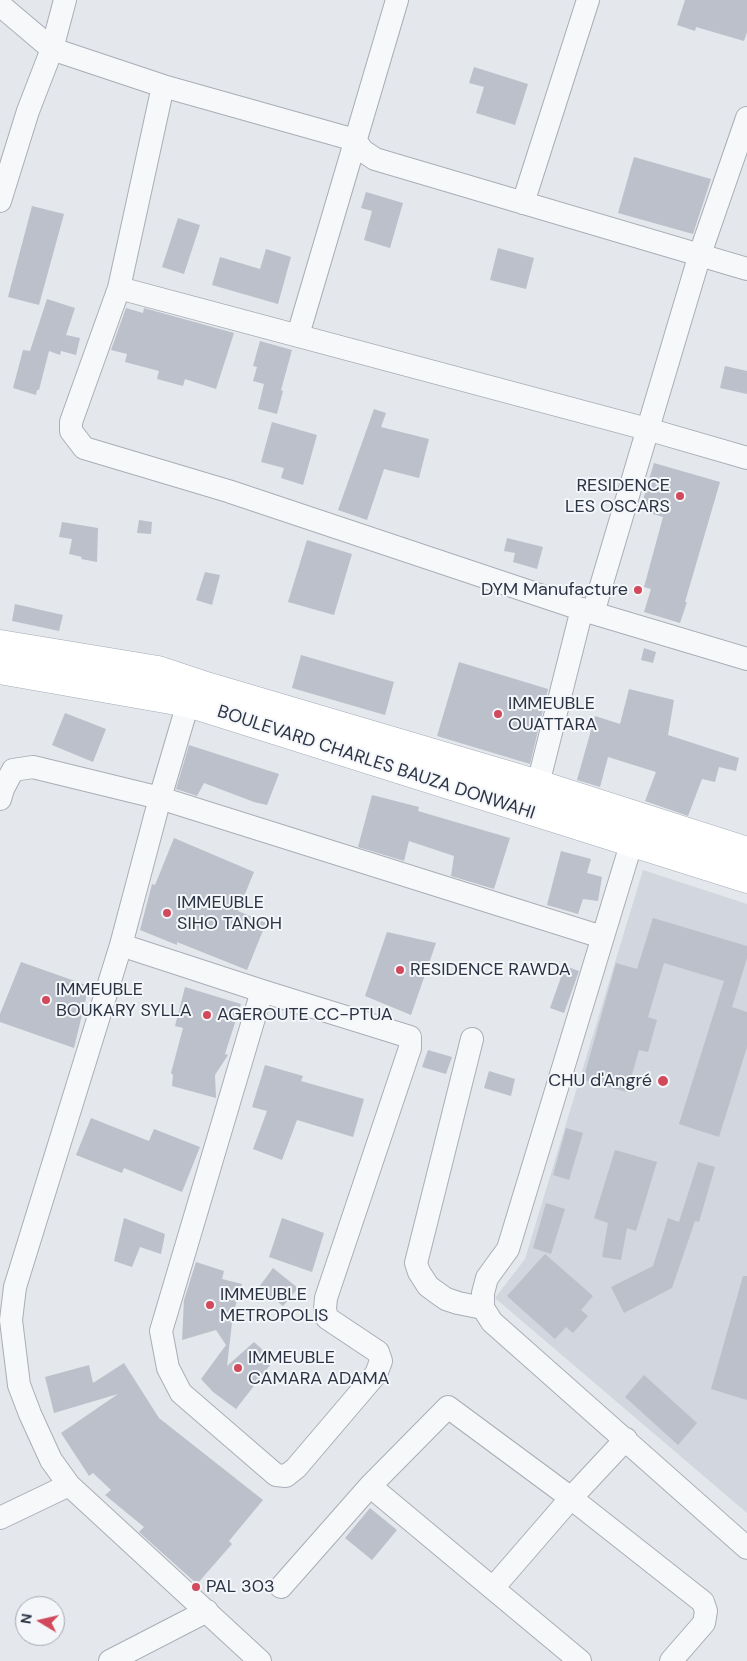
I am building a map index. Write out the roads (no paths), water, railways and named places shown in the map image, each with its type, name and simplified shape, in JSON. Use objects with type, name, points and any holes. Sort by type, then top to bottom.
[{"type":"main road","name":"BOULEVARD CHARLES BAUZA DONWAHI","points":[[0,644],[158,670],[206,686],[538,784],[747,851]]},
{"type":"main road","name":"BOULEVARD CHARLES BAUZA DONWAHI","points":[[0,670],[188,703],[747,879]]},
{"type":"street","points":[[0,202],[28,111],[52,49],[66,0]]},
{"type":"street","points":[[523,203],[588,0]]},
{"type":"street","points":[[298,336],[393,1]]},
{"type":"street","points":[[0,5],[52,49],[163,86],[355,140],[363,151],[374,159],[747,269]]},
{"type":"street","points":[[163,86],[119,288],[71,422],[71,431],[84,448],[228,491],[587,611],[747,659]]},
{"type":"street","points":[[538,784],[587,611],[647,429],[700,254],[742,152],[747,118]]},
{"type":"street","points":[[119,288],[647,429],[747,458]]},
{"type":"street","points":[[188,703],[160,798],[121,945],[15,1287],[6,1323],[19,1385],[30,1414],[51,1460],[69,1485],[260,1661]]},
{"type":"street","points":[[0,799],[13,770],[33,767],[160,798],[602,937]]},
{"type":"street","points":[[640,817],[508,1249],[487,1278],[483,1293],[483,1308],[492,1322],[747,1548]]},
{"type":"street","points":[[121,945],[262,992],[410,1037],[410,1048],[330,1288],[325,1309],[327,1318],[378,1352],[382,1361],[376,1374],[296,1468],[286,1476],[276,1475],[181,1393],[168,1368],[161,1331],[262,992]]},
{"type":"street","points":[[472,1039],[416,1263],[419,1272],[428,1286],[446,1299],[483,1308]]},
{"type":"street","points":[[281,1587],[370,1486],[448,1407],[571,1498],[704,1602],[706,1612],[704,1624],[671,1661]]},
{"type":"street","points":[[493,1588],[571,1498],[626,1439]]},
{"type":"street","points":[[0,1518],[69,1485]]},
{"type":"street","points":[[370,1486],[580,1661]]},
{"type":"street","points":[[110,1661],[207,1611]]},
{"type":"place","name":"RESIDENCE LES OSCARS","points":[[680,496]]},
{"type":"place","name":"DYM Manufacture","points":[[638,590]]},
{"type":"place","name":"IMMEUBLE OUATTARA","points":[[498,714]]},
{"type":"place","name":"IMMEUBLE SIHO TANOH","points":[[167,913]]},
{"type":"place","name":"RESIDENCE RAWDA","points":[[400,970]]},
{"type":"place","name":"IMMEUBLE BOUKARY SYLLA","points":[[46,1000]]},
{"type":"place","name":"AGEROUTE CC-PTUA","points":[[207,1015]]},
{"type":"place","name":"CHU d'Angré","points":[[663,1081]]},
{"type":"place","name":"IMMEUBLE METROPOLIS","points":[[210,1305]]},
{"type":"place","name":"IMMEUBLE CAMARA ADAMA","points":[[238,1368]]},
{"type":"place","name":"PAL 303","points":[[196,1587]]}]
